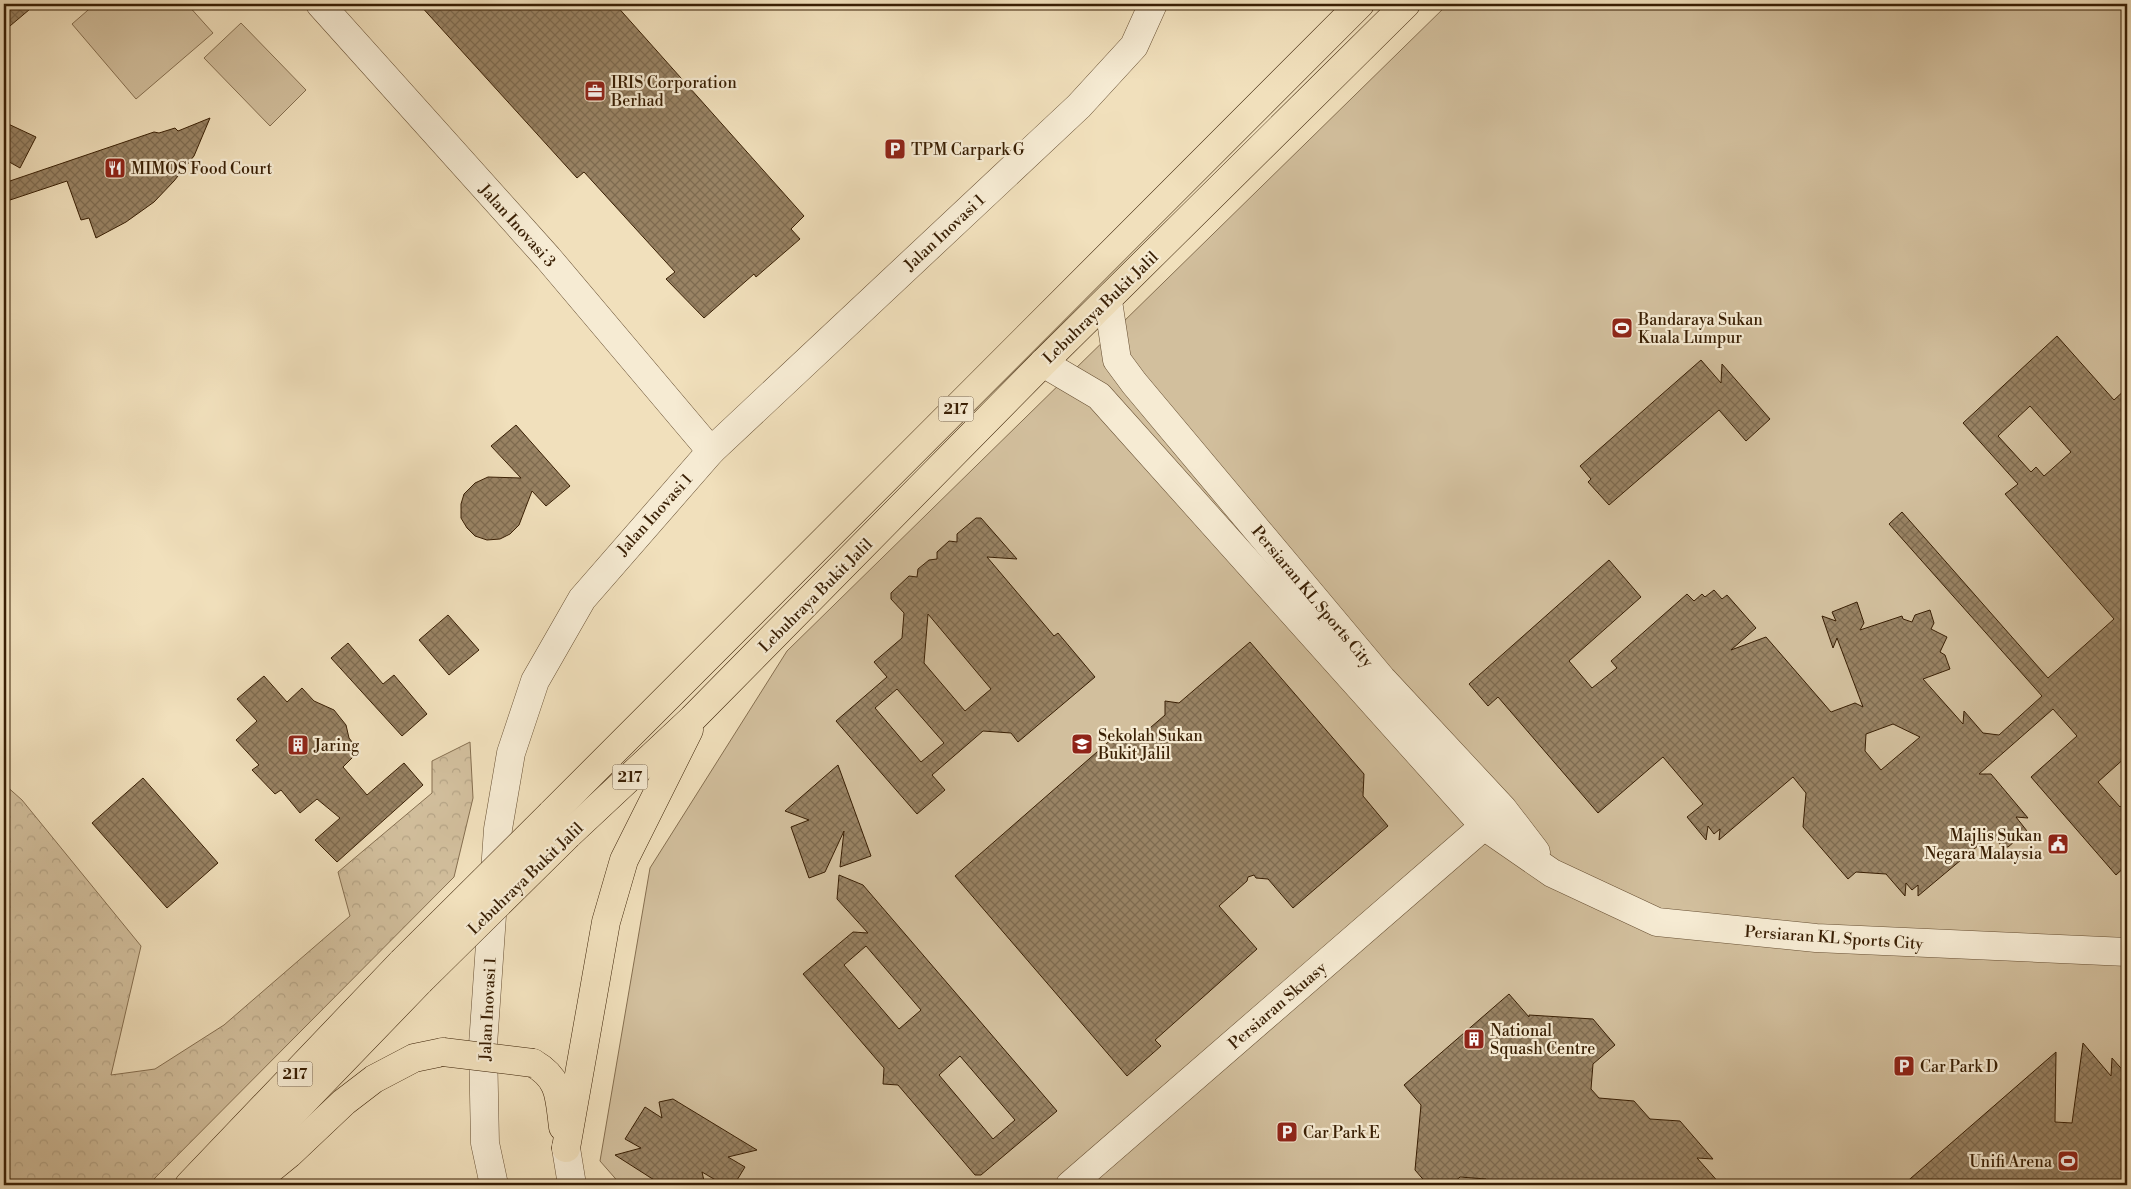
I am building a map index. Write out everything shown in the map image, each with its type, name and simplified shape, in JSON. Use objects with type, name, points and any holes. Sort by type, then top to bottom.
[{"type":"highway","name":"Lebuhraya Bukit Jalil","points":[[223,1185],[551,814],[1360,4]]},
{"type":"highway","name":"Lebuhraya Bukit Jalil","points":[[189,1185],[411,971],[568,835],[692,719],[1043,363],[1108,301],[1406,4]]},
{"type":"highway","points":[[566,1148],[606,922],[624,860],[686,737],[692,719]]},
{"type":"highway","points":[[251,1185],[374,1079],[414,1058],[443,1052],[533,1063],[549,1072],[559,1094],[566,1148]]},
{"type":"street","name":"Jalan Inovasi 3","points":[[320,4],[367,59],[548,258],[711,451]]},
{"type":"street","name":"Jalan Inovasi 1","points":[[494,1185],[485,1143],[483,1045],[498,829],[511,753],[534,681],[582,598],[711,451],[1078,106],[1134,46],[1153,4]]},
{"type":"street","name":"Persiaran KL Sports City","points":[[1108,301],[1117,360],[1134,383],[1382,679],[1503,809],[1552,873]]},
{"type":"street","name":"Persiaran KL Sports City","points":[[1043,363],[1099,396],[1484,826],[1552,873],[1656,922],[1816,938],[2127,952]]},
{"type":"street","name":"Persiaran Skuasy","points":[[1070,1185],[1484,826]]},
{"type":"street","points":[[566,1148],[572,1185]]},
{"type":"green space","points":[[95,4],[187,4],[213,33],[136,99],[72,24]]},
{"type":"green space","name":"Bandaraya Sukan Kuala Lumpur","points":[[1448,4],[2127,4],[2127,1185],[621,1185],[600,1161],[650,868],[787,651]]},
{"type":"green space","points":[[241,23],[306,90],[270,126],[204,58]]},
{"type":"green space","points":[[470,742],[473,798],[454,877],[148,1185],[4,1185],[4,784],[22,800],[141,946],[111,1075],[155,1069],[224,1025],[350,916],[338,872],[432,793],[432,761]]},
{"type":"building","points":[[4,4],[36,4],[4,31]]},
{"type":"building","name":"IRIS Corporation Berhad","points":[[419,4],[615,4],[804,216],[791,229],[800,239],[756,277],[754,274],[704,318],[666,279],[675,272],[584,172],[577,178]]},
{"type":"building","name":"MIMOS Food Court","points":[[210,118],[194,156],[174,181],[154,202],[126,222],[96,238],[89,218],[81,220],[67,181],[4,202],[4,183],[154,132],[159,133],[175,128],[178,131]]},
{"type":"building","points":[[4,122],[36,137],[20,168],[4,159]]},
{"type":"building","points":[[2057,336],[2114,400],[2127,388],[2127,756],[2098,782],[2120,807],[2127,801],[2127,865],[2116,875],[2031,777],[2077,736],[2053,709],[1979,774],[1991,774],[2028,818],[2016,817],[2027,831],[2008,847],[2002,847],[1992,834],[1918,896],[1918,885],[1912,890],[1906,883],[1905,896],[1886,874],[1856,872],[1848,879],[1803,827],[1806,793],[1793,777],[1719,840],[1720,829],[1714,834],[1708,826],[1706,840],[1687,817],[1703,804],[1663,757],[1598,813],[1498,697],[1488,706],[1469,684],[1609,560],[1641,597],[1569,661],[1592,688],[1617,668],[1611,661],[1687,594],[1694,601],[1702,594],[1705,597],[1714,590],[1722,599],[1727,595],[1756,628],[1731,650],[1766,637],[1831,712],[1855,703],[1863,707],[1837,638],[1833,648],[1822,616],[1836,621],[1832,612],[1857,602],[1864,623],[1860,630],[1902,616],[1903,619],[1912,622],[1915,615],[1930,610],[1934,623],[1931,629],[1947,637],[1940,652],[1945,655],[1950,669],[1923,679],[1963,724],[1964,711],[1983,733],[1999,735],[2042,696],[1889,524],[1902,512],[2048,678],[2114,619],[2005,494],[2018,484],[1963,423]],"holes":[[[2030,406],[2071,452],[2044,476],[2036,467],[2031,472],[1998,436]],[[1893,724],[1920,737],[1881,770],[1865,751],[1866,734]]]},
{"type":"building","points":[[1701,360],[1721,383],[1722,364],[1770,419],[1746,441],[1719,410],[1609,505],[1588,482],[1591,479],[1580,466]]},
{"type":"building","points":[[516,425],[570,486],[546,506],[532,491],[519,525],[510,534],[500,539],[487,540],[475,536],[467,528],[461,518],[461,504],[464,494],[475,483],[488,477],[521,478],[491,446]]},
{"type":"building","points":[[976,518],[981,518],[1017,559],[987,557],[1054,636],[1058,633],[1095,677],[1018,742],[1011,733],[983,731],[932,775],[945,790],[917,814],[836,721],[887,677],[874,662],[902,638],[904,613],[891,599],[891,593],[909,576],[917,577],[918,569],[929,560],[937,559],[937,552],[949,541],[957,542],[957,534]],"holes":[[[928,614],[991,689],[965,711],[924,663]],[[897,689],[944,743],[921,762],[875,708]]]},
{"type":"building","points":[[448,615],[479,650],[449,675],[419,640]]},
{"type":"building","points":[[1250,642],[1364,774],[1363,796],[1388,826],[1293,908],[1268,879],[1256,878],[1254,875],[1248,877],[1247,881],[1219,906],[1257,949],[1155,1040],[1161,1046],[1127,1076],[955,876],[1113,738],[1136,740],[1165,715],[1165,701],[1179,703]]},
{"type":"building","points":[[348,643],[383,684],[394,675],[427,714],[402,736],[331,658]]},
{"type":"building","name":"Jaring","points":[[264,676],[287,702],[302,688],[314,701],[334,710],[346,725],[349,738],[359,751],[343,767],[367,795],[404,763],[423,785],[337,862],[315,840],[340,818],[317,799],[300,813],[281,790],[275,794],[252,770],[259,765],[236,740],[257,721],[237,699]]},
{"type":"building","points":[[838,765],[871,856],[840,867],[844,831],[825,872],[809,878],[791,827],[809,820],[785,811]]},
{"type":"building","points":[[143,778],[218,863],[167,908],[92,823]]},
{"type":"building","points":[[839,875],[863,885],[1057,1111],[981,1175],[975,1175],[898,1085],[883,1084],[884,1068],[803,974],[853,932],[868,933],[837,899]],"holes":[[[866,946],[921,1010],[899,1029],[844,965]],[[960,1056],[1015,1120],[993,1139],[939,1075]]]},
{"type":"building","points":[[1509,994],[1529,1017],[1529,1015],[1593,1019],[1615,1045],[1593,1064],[1591,1089],[1599,1098],[1634,1101],[1650,1119],[1680,1121],[1713,1159],[1697,1158],[1721,1185],[1491,1185],[1486,1179],[1460,1177],[1451,1185],[1428,1185],[1415,1170],[1421,1105],[1404,1085]]},
{"type":"building","points":[[2083,1043],[2111,1076],[2112,1058],[2127,1075],[2127,1185],[1903,1185],[2056,1052],[2055,1122],[2072,1123]]},
{"type":"building","points":[[673,1099],[757,1150],[728,1157],[745,1167],[734,1185],[724,1185],[702,1172],[705,1185],[662,1185],[615,1155],[641,1148],[625,1139],[645,1107],[662,1118],[659,1102]]},
{"type":"place","name":"IRIS Corporation Berhad","points":[[595,91]]},
{"type":"place","name":"TPM Carpark G","points":[[895,149]]},
{"type":"place","name":"MIMOS Food Court","points":[[115,168]]},
{"type":"place","name":"Bandaraya Sukan Kuala Lumpur","points":[[1622,328]]},
{"type":"place","name":"Sekolah Sukan Bukit Jalil","points":[[1082,744]]},
{"type":"place","name":"Jaring","points":[[298,745]]},
{"type":"place","name":"Majlis Sukan Negara Malaysia","points":[[2058,844]]},
{"type":"place","name":"National Squash Centre","points":[[1474,1039]]},
{"type":"place","name":"Car Park D","points":[[1904,1066]]},
{"type":"place","name":"Car Park E","points":[[1287,1132]]},
{"type":"place","name":"Unifi Arena","points":[[2068,1161]]}]
